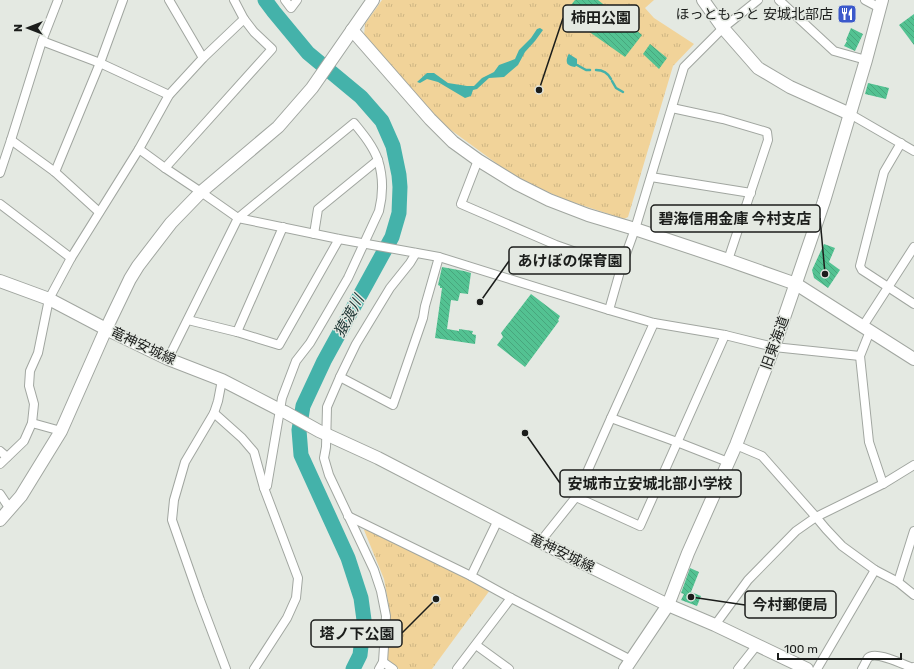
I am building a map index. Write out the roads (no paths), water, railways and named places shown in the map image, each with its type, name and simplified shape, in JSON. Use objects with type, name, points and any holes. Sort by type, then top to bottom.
[{"type":"street","points":[[0,173],[42,41],[58,0]]},
{"type":"street","points":[[55,172],[100,63],[123,0]]},
{"type":"street","points":[[169,0],[202,58]]},
{"type":"street","points":[[165,168],[272,49],[254,32],[244,19],[234,0]]},
{"type":"street","points":[[286,0],[291,8],[297,0]]},
{"type":"street","points":[[0,520],[21,496],[61,431],[106,330],[130,279],[138,266],[171,223],[201,192],[278,127],[312,88],[373,0]]},
{"type":"street","points":[[703,0],[723,28],[758,68],[790,87],[850,114],[914,151]]},
{"type":"street","points":[[609,310],[684,67],[723,28],[758,0]]},
{"type":"street","points":[[779,0],[834,51],[866,60]]},
{"type":"street","points":[[865,0],[881,4]]},
{"type":"street","name":"旧東海道","points":[[628,664],[668,605],[688,553],[736,445],[774,347],[824,201],[881,4]]},
{"type":"street","points":[[0,464],[24,442],[32,423],[34,404],[29,386],[30,371],[38,353],[49,299],[71,258],[139,149],[169,95],[202,58],[244,19]]},
{"type":"street","points":[[352,30],[430,119],[453,142],[478,160],[517,184],[549,200],[588,215],[728,260],[796,284],[914,359]]},
{"type":"street","points":[[42,41],[100,63],[169,95]]},
{"type":"street","points":[[672,108],[723,119],[767,132],[768,140],[728,260]]},
{"type":"street","points":[[168,359],[238,218],[354,122],[372,147],[378,160],[381,178],[381,201],[379,211],[367,244],[310,343],[296,361],[282,398],[283,411],[267,486],[264,488]]},
{"type":"street","points":[[11,140],[55,172],[99,212]]},
{"type":"street","points":[[901,143],[884,172],[860,266],[862,270],[914,304]]},
{"type":"street","points":[[139,149],[238,218],[339,239],[439,256],[654,323],[724,335],[774,347],[860,356]]},
{"type":"street","points":[[314,234],[318,209],[378,160]]},
{"type":"street","points":[[478,160],[462,204],[556,245],[621,268]]},
{"type":"street","points":[[650,177],[750,193]]},
{"type":"street","points":[[0,204],[71,258]]},
{"type":"street","points":[[237,332],[283,228]]},
{"type":"street","points":[[188,320],[237,332],[279,345],[339,239]]},
{"type":"street","points":[[882,484],[869,442],[860,356],[867,329],[888,287],[914,247]]},
{"type":"street","points":[[393,669],[381,665],[386,616],[381,591],[374,570],[329,475],[324,458],[323,433],[327,407],[356,344],[390,288],[410,263],[412,252]]},
{"type":"street","points":[[340,377],[393,405],[423,318],[439,256]]},
{"type":"street","name":"竜神安城線","points":[[0,281],[49,299],[106,330],[168,359],[222,380],[323,433],[378,458],[540,542],[668,605],[715,625],[807,669]]},
{"type":"street","points":[[540,542],[576,497],[654,323]]},
{"type":"street","points":[[576,497],[640,526],[724,335]]},
{"type":"street","points":[[222,380],[214,413],[185,462],[174,500],[172,520],[226,669]]},
{"type":"street","points":[[214,413],[242,438],[254,452],[264,488],[298,578],[296,598],[287,618],[254,669]]},
{"type":"street","points":[[611,418],[728,462]]},
{"type":"street","points":[[32,423],[61,431]]},
{"type":"street","points":[[736,445],[762,456],[826,530],[842,546],[875,570],[898,582],[914,595]]},
{"type":"street","points":[[0,451],[7,457]]},
{"type":"street","points":[[715,625],[748,580],[796,531],[816,517],[882,484],[914,465]]},
{"type":"street","points":[[0,494],[10,509]]},
{"type":"street","points":[[348,516],[471,576],[628,664]]},
{"type":"street","points":[[471,576],[498,520]]},
{"type":"street","points":[[898,582],[914,531]]},
{"type":"street","points":[[817,669],[875,570]]},
{"type":"street","points":[[457,669],[511,598]]},
{"type":"street","points":[[476,644],[508,669]]},
{"type":"street","points":[[738,669],[757,645]]},
{"type":"street","points":[[862,669],[869,657],[873,655],[879,655],[913,668],[914,667]]},
{"type":"water","points":[[540,28],[543,30],[525,52],[518,65],[504,77],[489,78],[477,89],[473,90],[471,96],[465,98],[438,82],[427,79],[420,83],[417,82],[427,73],[434,73],[448,83],[474,86],[482,78],[494,72],[499,65],[515,59],[519,50],[531,38],[537,29]]},
{"type":"water","points":[[569,54],[577,59],[577,65],[575,67],[567,64]]},
{"type":"waterway","name":"猿渡川","points":[[265,0],[308,53],[361,97],[382,121],[393,146],[399,175],[399,213],[392,237],[324,361],[303,406],[299,430],[301,455],[348,558],[361,598],[364,620],[360,655],[353,669]]},
{"type":"waterway","points":[[577,65],[586,70],[590,70]]},
{"type":"waterway","points":[[596,70],[605,72],[611,79]]},
{"type":"waterway","points":[[612,81],[616,88],[623,92]]},
{"type":"place","name":"ほっともっと 安城北部店","points":[[847,14]]},
{"type":"place","name":"柿田公園","points":[[539,90]]},
{"type":"place","name":"碧海信用金庫 今村支店","points":[[825,274]]},
{"type":"place","name":"あけぼの保育園","points":[[480,302]]},
{"type":"place","name":"安城市立安城北部小学校","points":[[525,433]]},
{"type":"place","name":"今村郵便局","points":[[691,597]]},
{"type":"place","name":"塔ノ下公園","points":[[436,599]]}]
